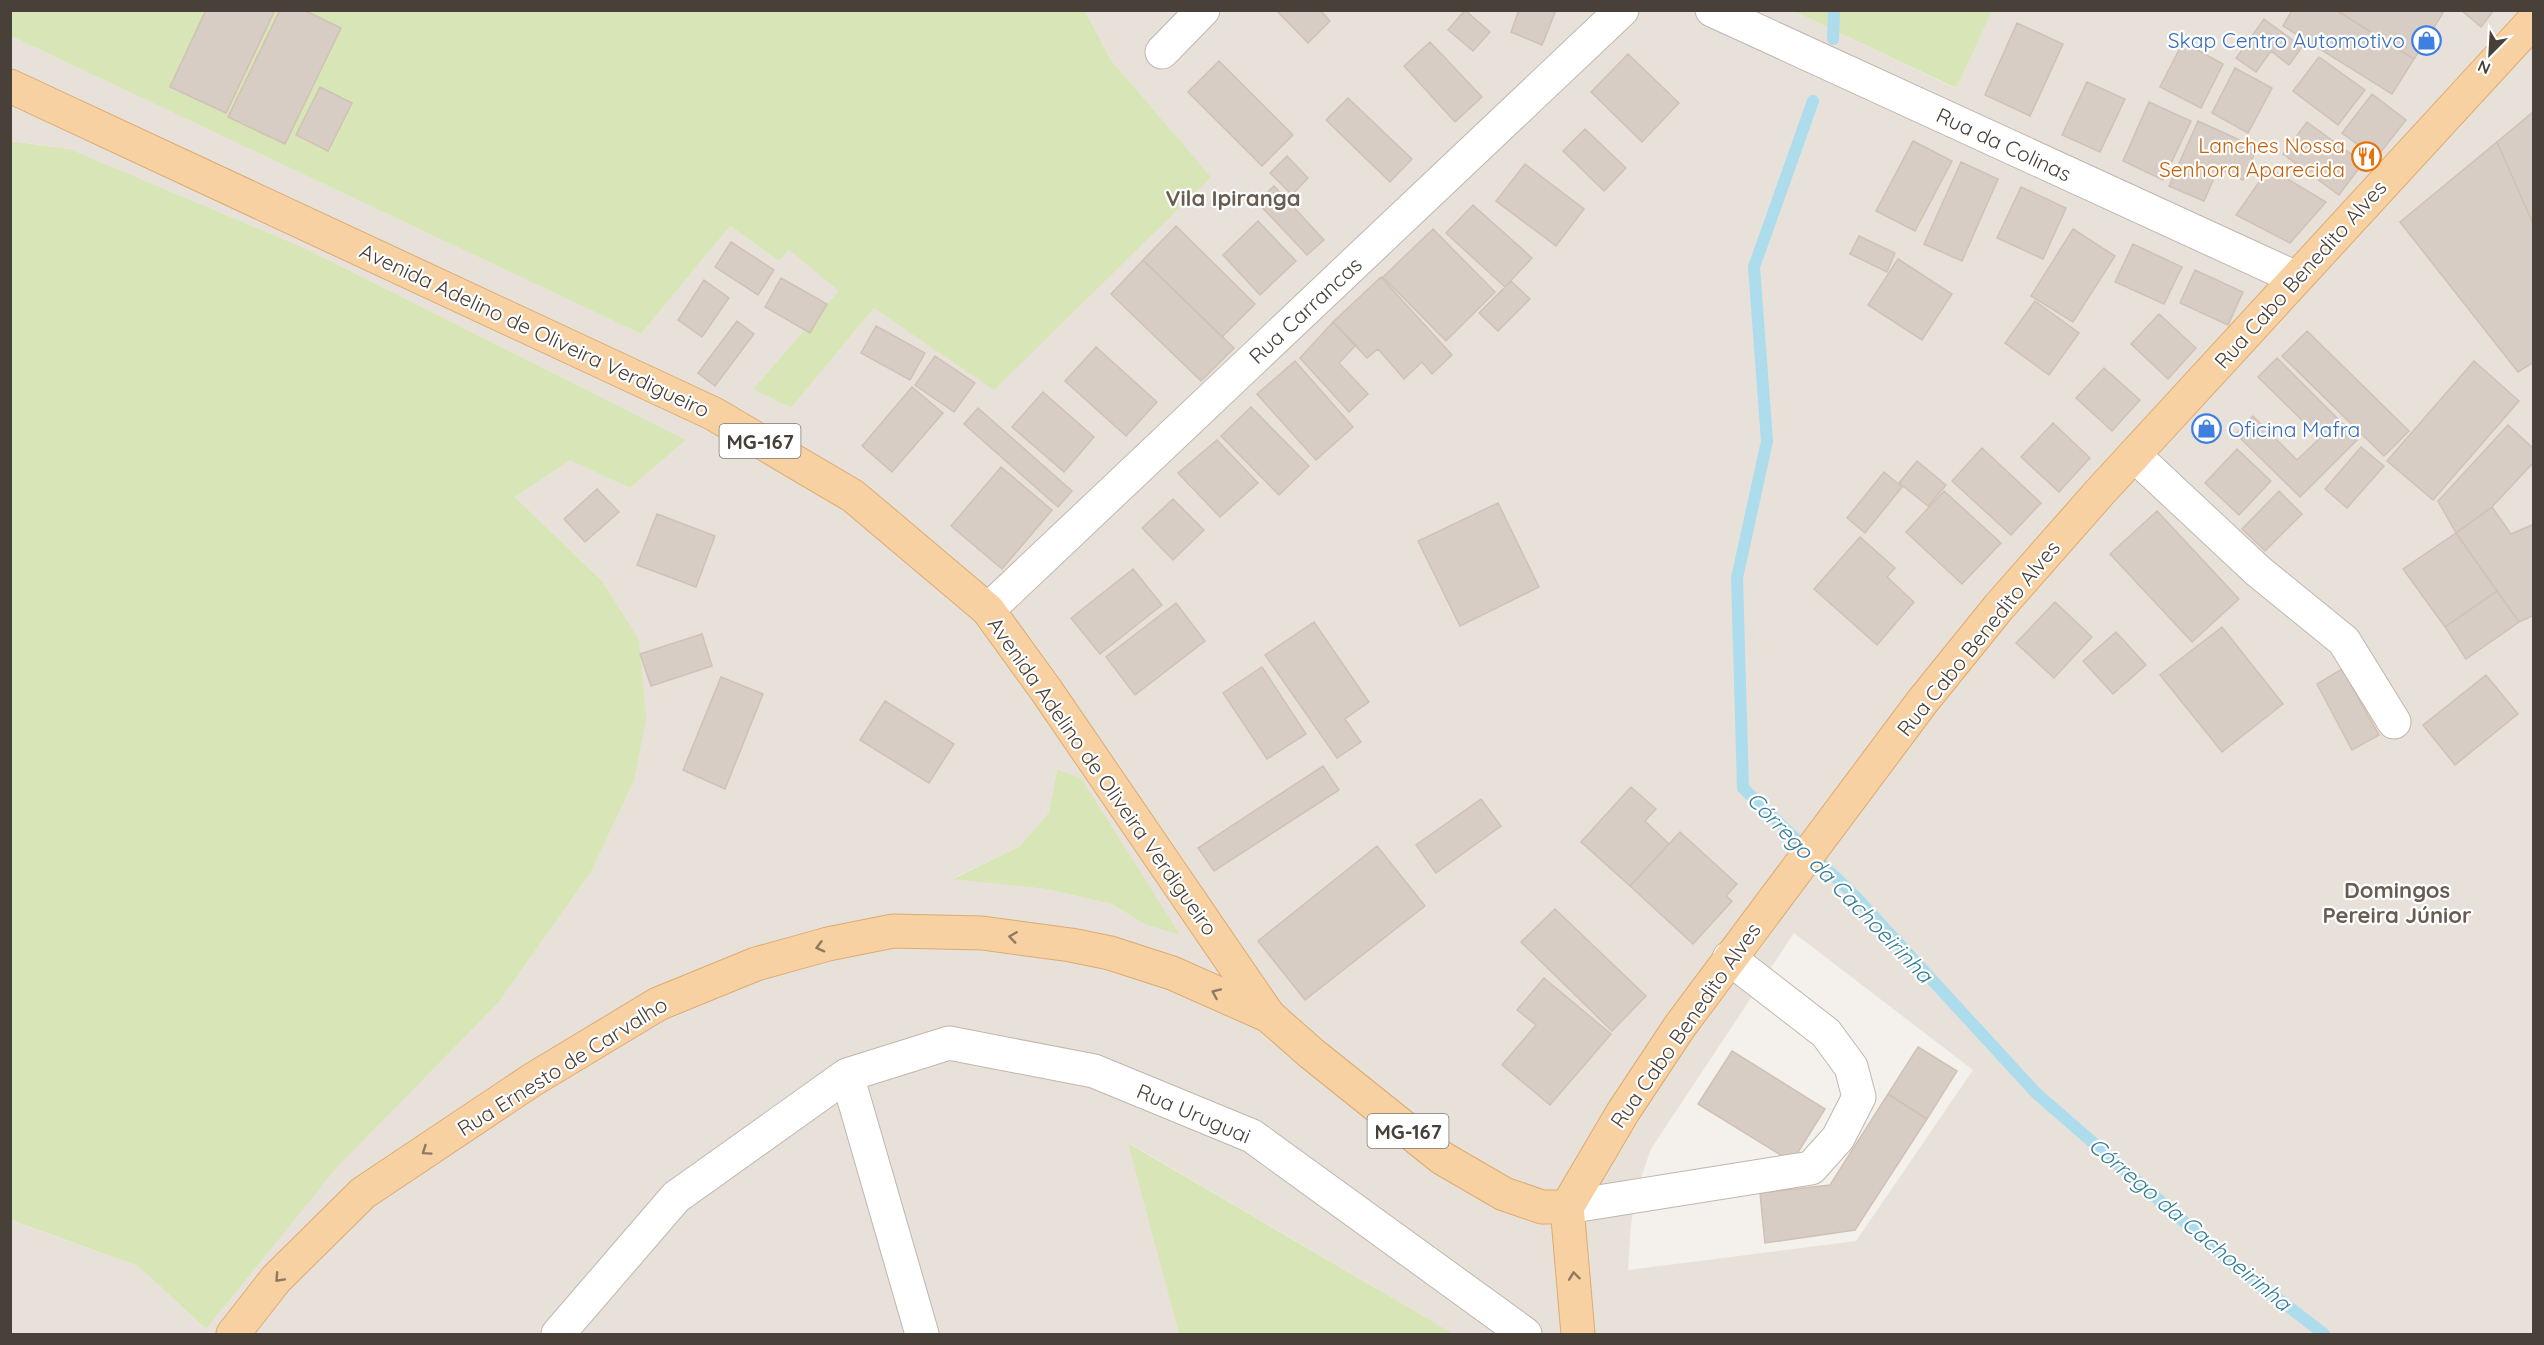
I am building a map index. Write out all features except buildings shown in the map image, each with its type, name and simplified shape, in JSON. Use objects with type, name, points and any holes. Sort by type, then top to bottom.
[{"type":"main road","name":"Rua Cabo Benedito Alves","points":[[1567,1207],[1623,1112],[1680,1026],[1922,702],[1998,608],[2133,455],[2534,20]]},
{"type":"main road","name":"Avenida Adelino de Oliveira Verdigueiro","points":[[10,86],[714,414],[853,496],[988,610],[1046,690],[1269,1016],[1311,1053],[1442,1158],[1504,1194],[1542,1207],[1567,1207]]},
{"type":"main road","name":"Avenida Adelino de Oliveira Verdigueiro","points":[[10,102],[57,108]]},
{"type":"main road","name":"Rua Ernesto de Carvalho","points":[[233,1335],[276,1279],[363,1193],[532,1080],[658,1004],[756,964],[828,944],[893,931],[982,933],[1071,945],[1110,953],[1172,973],[1269,1016]]},
{"type":"main road","points":[[1567,1207],[1578,1335]]},
{"type":"street","points":[[1162,52],[1203,10]]},
{"type":"street","name":"Rua Carrancas","points":[[988,610],[1622,10]]},
{"type":"street","name":"Rua da Colinas","points":[[1712,10],[2296,278]]},
{"type":"street","points":[[2133,455],[2258,571],[2344,641],[2394,722]]},
{"type":"street","points":[[1567,1207],[1811,1168],[1838,1138],[1859,1097],[1851,1067],[1826,1033],[1729,958]]},
{"type":"street","name":"Rua Uruguai","points":[[558,1335],[676,1197],[847,1075],[949,1043],[1094,1071],[1252,1136],[1525,1335]]},
{"type":"street","points":[[847,1075],[922,1335]]},
{"type":"shaded area","points":[[1085,11],[1793,11],[1955,88],[1992,11],[2533,11],[2533,1334],[1454,1334],[1129,1143],[1179,1334],[11,1334],[10,1220],[138,1266],[206,1329],[337,1166],[499,1002],[591,872],[634,781],[602,581],[515,497],[570,459],[630,488],[686,440],[307,249],[70,149],[11,141],[11,36],[641,334],[730,226],[779,261],[789,250],[840,291],[753,389],[791,408],[874,308],[1211,178],[1111,60]],"holes":[[[1057,770],[1179,934],[1144,924],[1112,904],[1046,889],[954,878],[1020,846],[1049,812]],[[1794,933],[1973,1070],[1856,1241],[1628,1270],[1631,1225],[1637,1189],[1651,1149]]]},
{"type":"green space","points":[[11,10],[1085,11],[1111,60],[1211,177],[994,390],[874,308],[791,408],[753,389],[839,291],[789,250],[779,261],[730,226],[641,334],[11,36]]},
{"type":"green space","points":[[1793,11],[1992,11],[1956,88]]},
{"type":"green space","points":[[10,141],[70,149],[307,249],[686,440],[630,488],[570,460],[515,497],[602,581],[639,640],[646,718],[634,781],[591,872],[499,1002],[338,1166],[206,1329],[138,1266],[11,1220]]},
{"type":"green space","points":[[1057,770],[1081,778],[1180,935],[1144,924],[1112,904],[1046,889],[953,879],[1020,846],[1049,812]]},
{"type":"green space","points":[[1128,1143],[1454,1334],[1179,1334]]},
{"type":"waterway","name":"Córrego da Cachoeirinha","points":[[1833,39],[1834,10]]},
{"type":"waterway","name":"Córrego da Cachoeirinha","points":[[1813,101],[1754,267],[1767,441],[1737,578],[1743,788],[1856,897],[2036,1093],[2229,1261],[2324,1334]]},
{"type":"place","name":"Skap Centro Automotivo","points":[[2426,40]]},
{"type":"place","name":"Lanches Nossa Senhora Aparecida","points":[[2366,157]]},
{"type":"place","name":"Oficina Mafra","points":[[2207,429]]},
{"type":"district","name":"Vila Ipiranga","points":[[1233,198]]},
{"type":"district","name":"Domingos Pereira Júnior","points":[[2397,902]]}]
